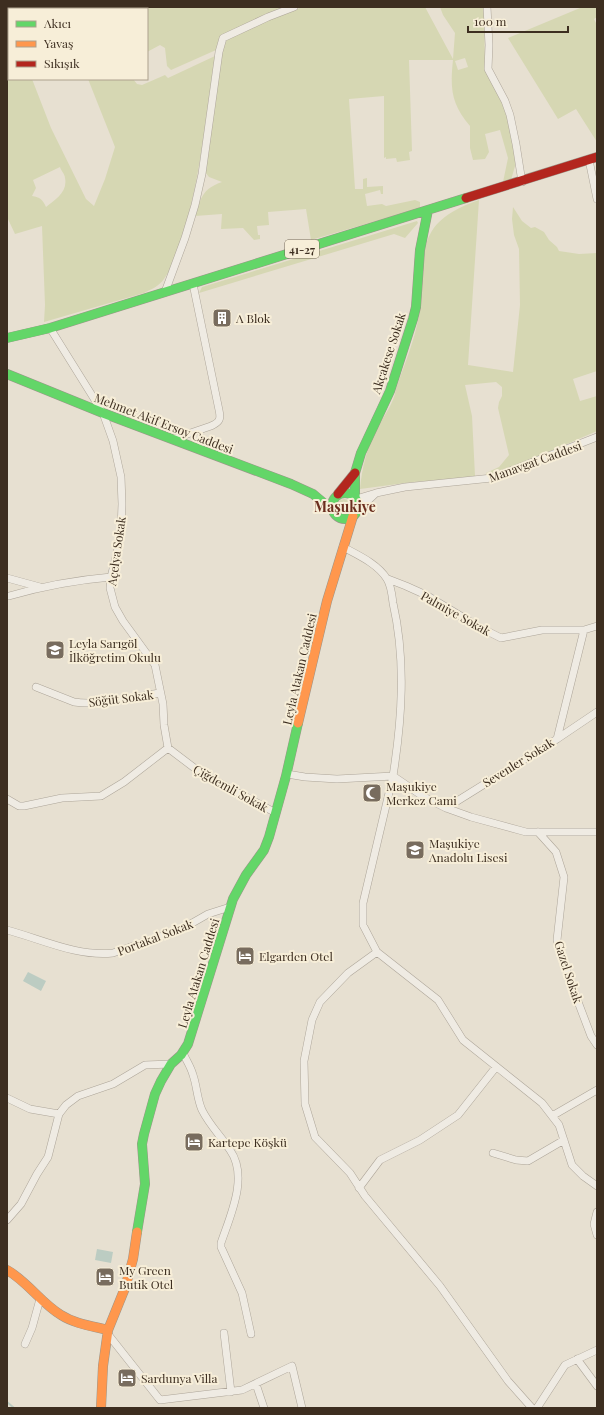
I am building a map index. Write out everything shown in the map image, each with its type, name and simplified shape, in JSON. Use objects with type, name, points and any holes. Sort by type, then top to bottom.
[{"type":"main road","name":"41-27","points":[[7,338],[50,328],[593,159]]},
{"type":"main road","name":"Akçakese Sokak","points":[[355,474],[366,442],[390,391],[411,328],[416,307],[420,250],[428,210]]},
{"type":"main road","name":"Mehmet Akif Ersoy Caddesi","points":[[7,374],[103,413],[291,484],[313,494]]},
{"type":"main road","points":[[332,510],[332,501],[355,474]]},
{"type":"main road","points":[[313,494],[340,518],[348,519],[355,513],[358,506],[356,498],[355,474]]},
{"type":"main road","points":[[313,494],[336,496],[347,492],[356,498]]},
{"type":"main road","name":"Leyla Atakan Caddesi","points":[[101,1408],[102,1366],[108,1332],[125,1288],[138,1228],[145,1184],[142,1144],[155,1094],[160,1081],[171,1064],[183,1053],[188,1044],[230,907],[246,874],[266,846],[287,774],[327,601],[355,513]]},
{"type":"main road","points":[[340,518],[343,529],[343,547]]},
{"type":"main road","points":[[7,1270],[18,1277],[55,1312],[66,1318],[108,1332]]},
{"type":"street","points":[[165,292],[185,238],[195,205],[202,174],[219,52],[223,38],[268,17],[294,7]]},
{"type":"street","points":[[487,7],[489,45],[488,69],[505,101],[510,115],[522,182]]},
{"type":"street","points":[[593,159],[597,199]]},
{"type":"street","points":[[173,439],[212,426],[220,420],[220,410],[192,284]]},
{"type":"street","name":"Açelya Sokak","points":[[50,328],[103,413],[118,458],[122,491],[121,530],[110,588],[115,607],[123,621],[155,665],[163,704],[164,725],[168,748]]},
{"type":"street","name":"Manavgat Caddesi","points":[[356,498],[405,487],[492,478],[597,437]]},
{"type":"street","points":[[355,513],[376,493]]},
{"type":"street","points":[[343,547],[372,564],[388,579],[395,612],[401,662],[401,706],[393,776],[363,903],[363,925],[377,952],[438,1000],[463,1040],[542,1103],[559,1125],[572,1165],[597,1186]]},
{"type":"street","points":[[9,596],[40,587],[70,581],[111,577]]},
{"type":"street","points":[[7,578],[40,587]]},
{"type":"street","name":"Palmiye Sokak","points":[[388,579],[426,595],[480,628],[501,638],[542,630],[584,630],[597,626]]},
{"type":"street","name":"Sevenler Sokak","points":[[446,808],[557,739],[584,630]]},
{"type":"street","name":"Söğüt Sokak","points":[[36,687],[79,703],[96,703],[160,693]]},
{"type":"street","points":[[557,739],[597,712]]},
{"type":"street","points":[[7,800],[24,806],[62,798],[101,796],[124,782],[168,748]]},
{"type":"street","name":"Çiğdemli Sokak","points":[[168,748],[201,773],[276,813]]},
{"type":"street","points":[[287,774],[337,779],[393,776],[424,797],[467,816],[526,832],[597,832]]},
{"type":"street","name":"Gazel Sokak","points":[[538,832],[556,852],[564,877],[557,940],[569,978],[597,1045]]},
{"type":"street","name":"Portakal Sokak","points":[[7,930],[83,951],[103,954],[113,953],[180,930],[208,914],[230,907]]},
{"type":"street","points":[[377,952],[348,972],[320,1002],[312,1020],[304,1061],[305,1104],[315,1137],[350,1173],[365,1196],[440,1286],[508,1381],[532,1408]]},
{"type":"street","points":[[183,1053],[193,1075],[201,1108],[214,1130],[234,1155],[238,1184],[235,1202],[221,1247],[242,1292],[251,1334]]},
{"type":"street","points":[[7,1220],[21,1204],[48,1157],[59,1114],[66,1105],[78,1096],[113,1084],[140,1067],[150,1064],[171,1064]]},
{"type":"street","points":[[359,1188],[380,1160],[420,1140],[458,1114],[496,1067]]},
{"type":"street","points":[[552,1116],[597,1090]]},
{"type":"street","points":[[7,1098],[30,1109],[59,1114]]},
{"type":"street","points":[[493,1153],[516,1160],[528,1161],[564,1140]]},
{"type":"street","points":[[597,1212],[594,1224],[597,1235]]},
{"type":"street","points":[[25,1344],[32,1328],[40,1299]]},
{"type":"street","points":[[108,1332],[160,1400]]},
{"type":"street","points":[[224,1333],[231,1392]]},
{"type":"street","points":[[537,1408],[565,1365],[597,1350]]},
{"type":"street","points":[[577,1359],[597,1386]]},
{"type":"street","points":[[160,1400],[242,1390],[292,1366],[302,1408]]},
{"type":"street","points":[[256,1384],[264,1408]]},
{"type":"street","points":[[157,1408],[160,1400]]},
{"type":"green space","points":[[283,7],[223,35],[216,50],[171,70],[167,66],[165,48],[160,45],[148,51],[148,8],[104,8]]},
{"type":"green space","points":[[302,7],[425,7],[453,59],[455,33],[443,15],[440,7],[484,7],[485,67],[504,104],[515,152],[515,166],[511,180],[503,182],[508,158],[500,130],[485,134],[489,152],[485,159],[473,160],[470,148],[470,126],[455,103],[453,95],[453,60],[409,60],[412,151],[409,152],[410,160],[397,162],[396,158],[384,158],[384,96],[349,99],[355,189],[363,189],[363,179],[367,178],[367,187],[383,186],[383,194],[381,194],[380,190],[365,194],[367,206],[382,204],[386,206],[415,200],[420,202],[420,207],[311,240],[306,209],[268,212],[269,225],[257,226],[260,239],[254,240],[243,228],[221,229],[222,214],[195,216],[201,199],[206,191],[222,182],[209,177],[205,172],[223,47],[226,40]],"holes":[[[465,58],[468,67],[458,70],[455,61]]]},
{"type":"green space","points":[[580,7],[597,7],[597,17],[594,19],[597,25],[597,142],[576,109],[558,119],[508,38]]},
{"type":"green space","points":[[7,23],[8,80],[32,80],[51,128],[86,199],[94,206],[105,179],[115,147],[88,80],[134,80],[137,84],[142,85],[165,75],[168,78],[215,56],[199,168],[189,212],[173,263],[164,279],[158,285],[144,293],[44,322],[45,305],[42,226],[15,234],[7,217]],"holes":[[[60,167],[65,177],[65,187],[63,191],[46,207],[41,199],[32,196],[36,188],[33,180]]]},
{"type":"green space","points":[[479,200],[468,365],[513,372],[520,305],[519,249],[514,235],[512,219],[513,207],[522,221],[531,228],[535,227],[544,232],[559,251],[579,254],[597,253],[597,371],[573,379],[580,401],[597,396],[597,431],[521,464],[486,475],[486,473],[499,467],[509,455],[498,408],[502,396],[502,387],[496,382],[465,385],[472,416],[475,476],[360,489],[362,473],[373,435],[393,399],[415,334],[419,315],[423,259],[426,244],[432,231],[441,220],[457,209]]},
{"type":"green space","points":[[417,221],[418,223],[405,238],[394,234],[199,293],[202,287]]},
{"type":"green space","points":[[344,499],[349,501],[351,506],[349,511],[344,513],[339,511],[337,506],[339,501]]},
{"type":"shaded area","points":[[28,972],[46,981],[41,991],[23,981]]},
{"type":"shaded area","points":[[97,1249],[113,1252],[111,1263],[95,1260]]},
{"type":"waterway","points":[[7,1402],[14,1408]]},
{"type":"traffic: fast","points":[[7,338],[50,328],[466,198]]},
{"type":"traffic: fast","points":[[355,497],[355,473],[361,453],[390,391],[413,319],[416,307],[420,250],[428,210]]},
{"type":"traffic: fast","points":[[7,374],[103,413],[291,484],[313,494],[332,510]]},
{"type":"traffic: fast","points":[[345,493],[354,497],[358,506],[354,515],[345,519],[336,515],[332,506],[336,497],[345,493]]},
{"type":"traffic: fast","points":[[137,1232],[145,1184],[142,1144],[155,1094],[171,1064],[181,1055],[188,1044],[233,899],[246,875],[264,850],[286,776],[298,723]]},
{"type":"traffic: slow","points":[[298,723],[327,601],[353,516]]},
{"type":"traffic: slow","points":[[101,1408],[103,1366],[108,1330],[125,1288],[133,1259],[137,1232]]},
{"type":"traffic: slow","points":[[7,1270],[21,1280],[47,1305],[66,1318],[78,1323],[108,1330]]},
{"type":"traffic: jam","points":[[466,198],[597,157]]},
{"type":"traffic: jam","points":[[338,494],[355,473]]},
{"type":"place","name":"A Blok","points":[[222,318]]},
{"type":"place","name":"Leyla Sarıgöl İlköğretim Okulu","points":[[55,650]]},
{"type":"place","name":"Maşukiye Merkez Cami","points":[[372,793]]},
{"type":"place","name":"Maşukiye Anadolu Lisesi","points":[[415,850]]},
{"type":"place","name":"Elgarden Otel","points":[[245,956]]},
{"type":"place","name":"Kartepe Köşkü","points":[[194,1142]]},
{"type":"place","name":"My Green Butik Otel","points":[[105,1277]]},
{"type":"place","name":"Sardunya Villa","points":[[127,1378]]},
{"type":"district","name":"Maşukiye","points":[[345,506]]}]
